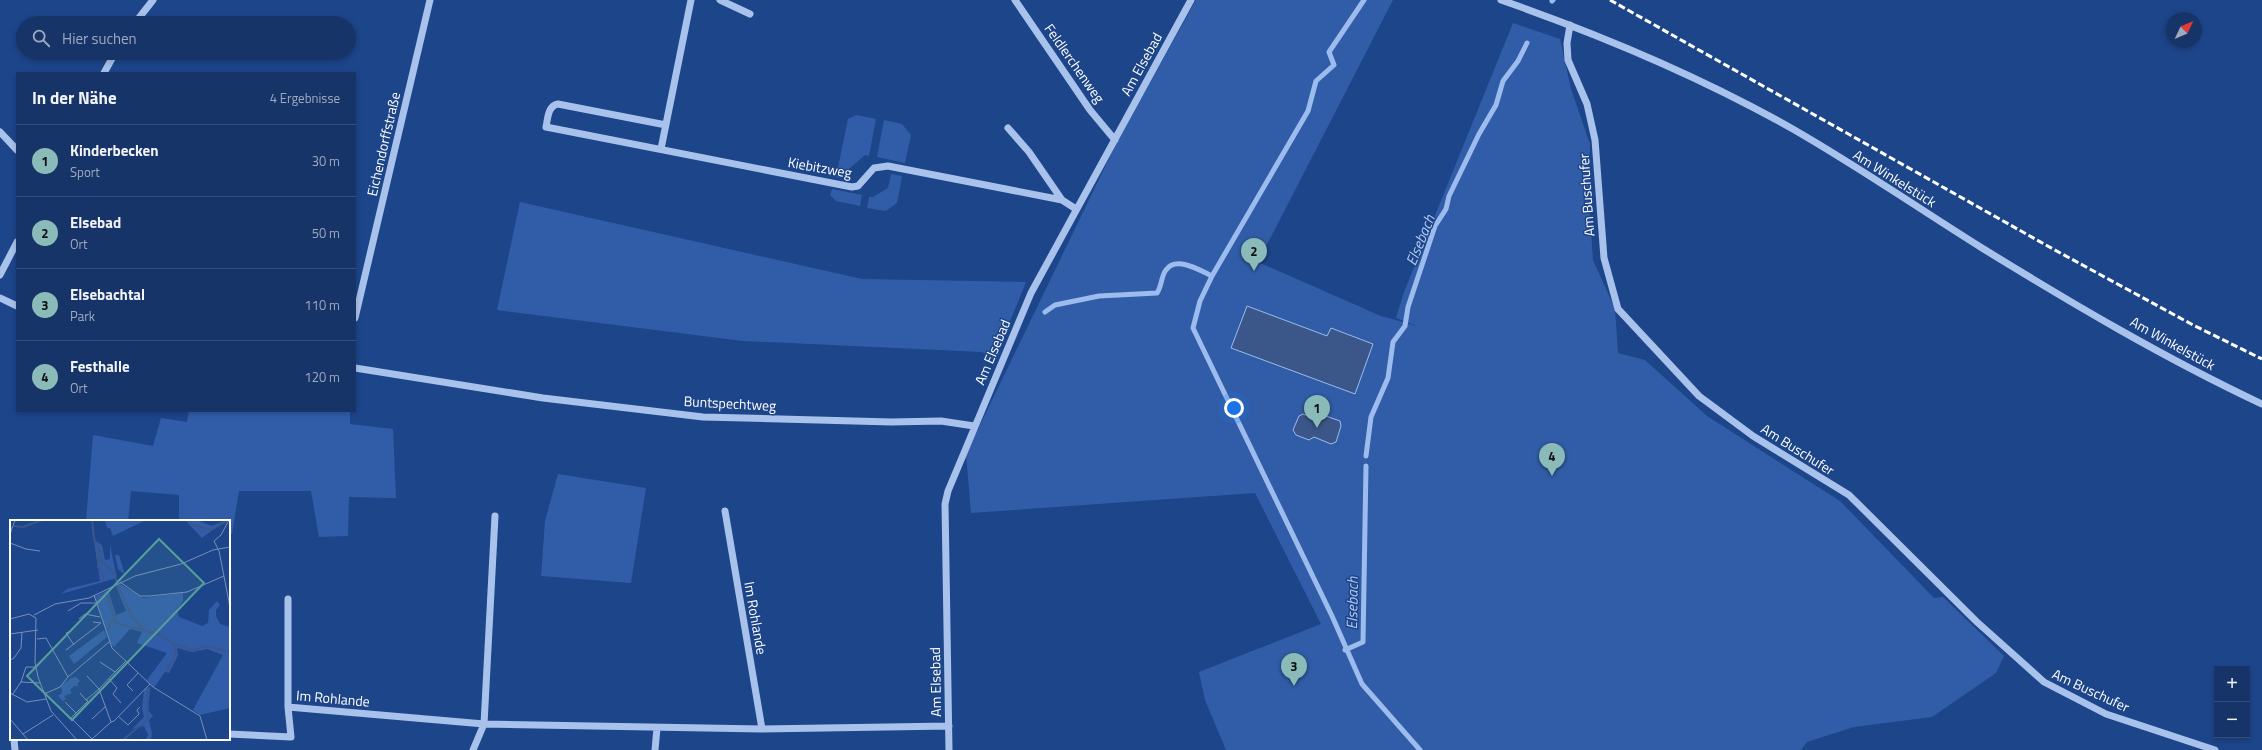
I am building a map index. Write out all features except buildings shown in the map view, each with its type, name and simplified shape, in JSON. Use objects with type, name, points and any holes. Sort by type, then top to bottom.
[{"type":"street","name":"Eichendorffstraße","points":[[356,314],[430,0]]},
{"type":"street","points":[[661,149],[691,0]]},
{"type":"street","points":[[720,0],[750,14]]},
{"type":"street","name":"Feldlerchenweg","points":[[1015,0],[1090,110],[1115,140]]},
{"type":"street","name":"Am Elsebad","points":[[949,750],[945,504],[953,476],[1031,293],[1192,0]]},
{"type":"street","name":"Am Winkelstück","points":[[1501,0],[1570,25],[1649,58],[1743,102],[1778,121],[1984,249],[2141,342],[2262,404]]},
{"type":"street","points":[[140,16],[152,1]]},
{"type":"street","name":"Am Buschufer","points":[[1570,25],[1567,43],[1568,60],[1587,104],[1595,140],[1604,258],[1618,309],[1699,396],[1753,436],[1849,496],[1977,622],[2044,682],[2106,714],[2215,750]]},
{"type":"street","points":[[105,72],[111,60]]},
{"type":"street","name":"Kiebitzweg","points":[[666,125],[558,104],[553,105],[549,110],[546,127],[852,187],[858,186],[874,168],[888,166],[1062,200],[1076,209]]},
{"type":"street","name":"Kiebitzweg","points":[[1008,128],[1029,152],[1062,200]]},
{"type":"street","points":[[0,132],[16,149]]},
{"type":"street","points":[[0,275],[16,244]]},
{"type":"street","points":[[0,298],[16,306]]},
{"type":"street","name":"Buntspechtweg","points":[[356,368],[485,389],[703,417],[891,422],[941,421],[974,426]]},
{"type":"street","name":"Im Rohlande","points":[[724,511],[762,729]]},
{"type":"street","points":[[473,750],[484,724],[495,516]]},
{"type":"street","name":"Im Rohlande","points":[[288,599],[288,707],[484,724],[762,729],[949,726]]},
{"type":"street","points":[[230,734],[291,737],[288,707]]},
{"type":"street","points":[[655,750],[657,728]]},
{"type":"street","points":[[14,740],[15,750]]},
{"type":"shaded area","points":[[1196,0],[1393,0],[1258,262],[1381,316],[1417,326],[1396,318],[1404,292],[1513,23],[1560,39],[1571,89],[1590,144],[1589,198],[1593,260],[1615,309],[1618,353],[1645,360],[1707,416],[1840,501],[1934,598],[1943,597],[2004,656],[1996,673],[1932,717],[1854,727],[1807,742],[1801,750],[1226,750],[1205,700],[1199,672],[1321,624],[1255,493],[971,513],[966,454],[1116,144]]},
{"type":"shaded area","points":[[857,115],[876,119],[869,156],[865,155],[850,168],[847,179],[836,177],[848,119]]},
{"type":"shaded area","points":[[884,120],[902,124],[911,135],[905,163],[877,157]]},
{"type":"shaded area","points":[[891,174],[902,176],[897,203],[886,211],[867,208],[869,197],[873,197],[888,188]]},
{"type":"shaded area","points":[[832,189],[862,195],[860,206],[836,201],[830,195]]},
{"type":"shaded area","points":[[520,202],[862,279],[1026,282],[994,360],[982,352],[743,341],[497,310]]},
{"type":"shaded area","points":[[1247,306],[1327,336],[1331,328],[1373,344],[1355,394],[1231,348]]},
{"type":"shaded area","points":[[189,412],[350,412],[350,424],[393,429],[396,498],[349,497],[348,536],[319,537],[311,491],[239,491],[232,534],[230,534],[230,520],[179,520],[179,495],[131,491],[128,520],[86,520],[93,435],[153,446],[161,418],[187,422]]},
{"type":"shaded area","points":[[1303,414],[1316,419],[1323,415],[1340,421],[1341,426],[1336,442],[1331,444],[1314,437],[1309,440],[1296,435],[1293,430],[1299,416]]},
{"type":"shaded area","points":[[558,474],[646,488],[631,583],[541,576],[545,521]]},
{"type":"waterway","points":[[1364,0],[1329,52],[1334,65],[1316,81],[1308,111],[1212,276],[1200,301],[1193,328],[1332,616],[1362,684],[1420,750]]},
{"type":"waterway","name":"Elsebach","points":[[1366,456],[1371,417],[1388,378],[1393,342],[1405,326],[1408,307],[1435,226],[1446,209],[1449,196],[1479,134],[1496,105],[1503,81],[1518,61],[1527,43]]},
{"type":"waterway","points":[[1045,312],[1055,305],[1099,296],[1157,293],[1164,272],[1170,266],[1176,264],[1189,266],[1212,276]]},
{"type":"waterway","name":"Elsebach","points":[[1345,650],[1363,642],[1366,466]]},
{"type":"railway","points":[[1610,0],[2053,249],[2193,325],[2262,359]]},
{"type":"place","name":"Elsebad","points":[[1254,271]]},
{"type":"place","name":"Kinderbecken","points":[[1317,428]]},
{"type":"place","name":"Festhalle","points":[[1552,476]]},
{"type":"place","name":"Elsebachtal","points":[[1294,686]]}]
